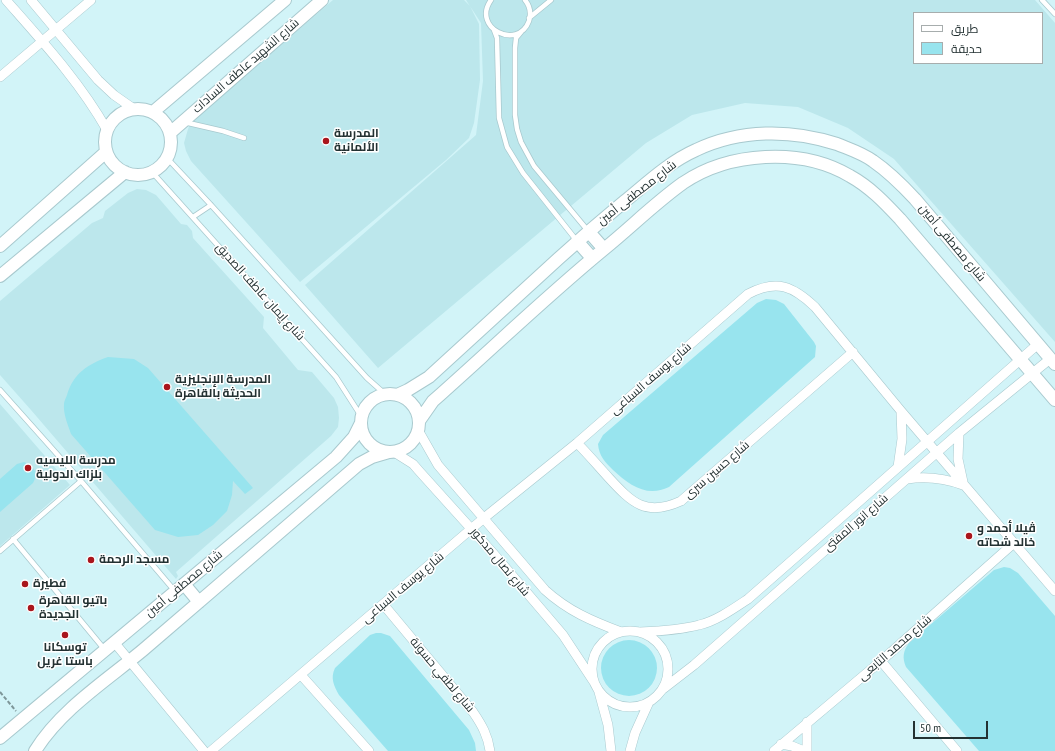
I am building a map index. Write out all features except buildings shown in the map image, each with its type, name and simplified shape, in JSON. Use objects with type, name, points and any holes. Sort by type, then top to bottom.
[{"type":"street","points":[[6,0],[42,41],[84,93],[107,130]]},
{"type":"street","points":[[31,0],[98,80],[114,95],[134,109]]},
{"type":"street","points":[[0,78],[91,0]]},
{"type":"street","name":"شارع الشهيد عاطف السادات","points":[[153,112],[286,0]]},
{"type":"street","name":"شارع الشهيد عاطف السادات","points":[[170,133],[322,0]]},
{"type":"street","points":[[144,109],[153,112],[161,118],[170,133],[171,146],[167,158],[161,166],[152,172],[138,175],[125,172],[113,164],[106,152],[105,141],[107,130],[111,122],[125,111],[144,109]]},
{"type":"street","name":"شارع مصطفى أمين","points":[[391,394],[408,390],[429,377],[577,241],[671,164],[695,150],[731,137],[760,133],[793,134],[822,139],[872,160],[894,177],[915,199],[1053,362]]},
{"type":"street","points":[[0,246],[106,152]]},
{"type":"street","name":"شارع مصطفى أمين","points":[[419,425],[433,401],[440,394],[592,258],[678,187],[703,172],[721,165],[743,159],[760,157],[790,158],[811,161],[834,168],[849,175],[879,197],[900,219],[1055,400]]},
{"type":"street","points":[[0,276],[125,172]]},
{"type":"street","points":[[589,232],[604,249]]},
{"type":"street","points":[[577,241],[592,258]]},
{"type":"street","name":"شارع يوسف السباعى","points":[[211,751],[484,518],[577,443],[748,294],[761,288],[775,286],[790,289],[802,295],[815,307],[901,411],[1055,591]]},
{"type":"street","name":"شارع انور المفتى","points":[[640,632],[663,631],[700,625],[732,610],[748,599],[1038,344]]},
{"type":"street","name":"شارع حسين سرى","points":[[577,443],[623,493],[634,502],[648,507],[669,506],[681,501],[853,352]]},
{"type":"street","name":"شارع انور المفتى","points":[[663,689],[694,665],[960,433],[1033,374],[1053,362]]},
{"type":"street","points":[[391,394],[408,400],[416,409],[419,425],[415,438],[409,445],[402,450],[391,452],[378,450],[369,444],[363,434],[361,420],[366,406],[374,398],[391,394]]},
{"type":"street","points":[[898,466],[902,439],[901,411]]},
{"type":"street","name":"شارع مصطفى أمين","points":[[0,738],[336,457],[354,437],[361,420]]},
{"type":"street","name":"شارع نصال مدكور","points":[[419,425],[438,465],[545,590],[570,610],[621,632]]},
{"type":"street","points":[[960,433],[958,459],[964,485]]},
{"type":"street","name":"شارع مصطفى أمين","points":[[35,751],[48,734],[78,704],[232,575],[359,464],[372,457],[391,452]]},
{"type":"street","name":"شارع نصال مدكور","points":[[391,452],[413,464],[472,529],[563,635],[594,682]]},
{"type":"street","points":[[908,479],[922,477],[936,478],[950,480],[964,485]]},
{"type":"street","name":"شارع محمد التابعى","points":[[774,751],[881,661],[1014,543]]},
{"type":"street","points":[[180,588],[199,602]]},
{"type":"street","name":"شارع لطفي حسونة","points":[[383,604],[473,712],[482,725],[488,739],[490,751]]},
{"type":"street","points":[[599,692],[609,702],[622,707],[636,707],[649,702],[657,696],[663,689],[667,678],[668,666],[666,655],[660,645],[651,637],[640,632],[631,631],[621,632],[606,639],[596,651],[592,661],[591,672],[599,692],[608,725],[610,751]]},
{"type":"street","points":[[109,646],[129,662],[204,751]]},
{"type":"street","points":[[881,661],[957,751]]},
{"type":"street","points":[[301,675],[369,751]]},
{"type":"street","points":[[630,751],[635,733],[649,702]]},
{"type":"street","points":[[807,722],[807,751]]},
{"type":"street","points":[[781,744],[792,746],[804,751]]},
{"type":"lane","points":[[491,0],[486,12],[488,22],[494,30],[497,38],[499,118],[507,147],[523,173],[577,241]]},
{"type":"lane","points":[[525,0],[529,8],[528,23],[516,38],[515,48],[515,114],[517,129],[521,142],[534,166],[589,232]]},
{"type":"lane","points":[[529,18],[551,0]]},
{"type":"lane","points":[[1042,0],[1055,14]]},
{"type":"lane","points":[[494,30],[504,35],[521,32]]},
{"type":"lane","points":[[182,122],[224,130],[244,138]]},
{"type":"lane","name":"شارع إيمان عاطف الصديق","points":[[167,158],[367,378],[391,394]]},
{"type":"lane","name":"شارع إيمان عاطف الصديق","points":[[152,172],[336,377],[361,420]]},
{"type":"lane","points":[[194,217],[211,205]]},
{"type":"lane","points":[[0,390],[81,481],[180,588]]},
{"type":"lane","points":[[0,551],[81,481]]},
{"type":"lane","points":[[13,539],[109,646]]},
{"type":"path","points":[[0,692],[23,719]]},
{"type":"shaded area","name":"المدرسة الألمانية","points":[[333,0],[464,0],[470,6],[479,24],[480,80],[474,123],[469,138],[446,160],[300,282],[191,161],[184,143],[191,122]]},
{"type":"shaded area","points":[[466,0],[1035,0],[1055,23],[1055,342],[894,159],[848,128],[798,107],[745,103],[692,115],[646,143],[378,368],[305,285],[476,135],[483,81],[481,23]]},
{"type":"shaded area","name":"المدرسة الإنجليزية الحديثة بالقاهرة","points":[[137,189],[146,190],[156,195],[181,224],[187,225],[192,231],[193,238],[264,317],[263,328],[298,370],[312,372],[334,398],[338,407],[338,427],[331,436],[176,572],[178,576],[176,579],[0,375],[0,301],[92,223],[103,218],[105,211],[128,193]]},
{"type":"shaded area","name":"مدرسة الليسيه بلزاك الدولية","points":[[0,404],[70,485],[0,546]]},
{"type":"green space","points":[[766,299],[776,300],[784,304],[814,342],[816,346],[815,357],[669,487],[653,491],[639,488],[625,481],[613,470],[601,455],[598,444],[603,435],[757,303]]},
{"type":"green space","points":[[108,357],[134,359],[148,368],[253,488],[245,494],[233,481],[232,495],[227,511],[213,525],[198,535],[178,537],[155,530],[71,434],[64,412],[64,402],[73,381],[82,371],[94,363]]},
{"type":"green space","points":[[24,462],[33,468],[36,476],[35,479],[33,483],[0,512],[0,479],[17,464]]},
{"type":"green space","points":[[1004,567],[1010,568],[1018,573],[1055,616],[1055,751],[979,751],[905,664],[905,649],[909,643],[994,570]]},
{"type":"green space","points":[[376,633],[390,636],[469,730],[475,743],[476,751],[388,751],[339,695],[333,679],[335,668],[370,635]]},
{"type":"green space","points":[[629,640],[640,642],[649,648],[655,657],[657,668],[655,679],[649,688],[640,694],[629,696],[618,694],[609,688],[603,679],[601,668],[603,657],[609,648],[618,642]]},
{"type":"place","name":"المدرسة الألمانية","points":[[326,141]]},
{"type":"place","name":"المدرسة الإنجليزية الحديثة بالقاهرة","points":[[167,387]]},
{"type":"place","name":"مدرسة الليسيه بلزاك الدولية","points":[[28,468]]},
{"type":"place","name":"ڤيلا أحمد و خالد شحاته","points":[[969,536]]},
{"type":"place","name":"مسجد الرحمة","points":[[91,560]]},
{"type":"place","name":"فطيرة","points":[[25,584]]},
{"type":"place","name":"باتيو القاهرة الجديدة","points":[[31,608]]},
{"type":"place","name":"توسكانا باستا غريل","points":[[65,635]]}]
